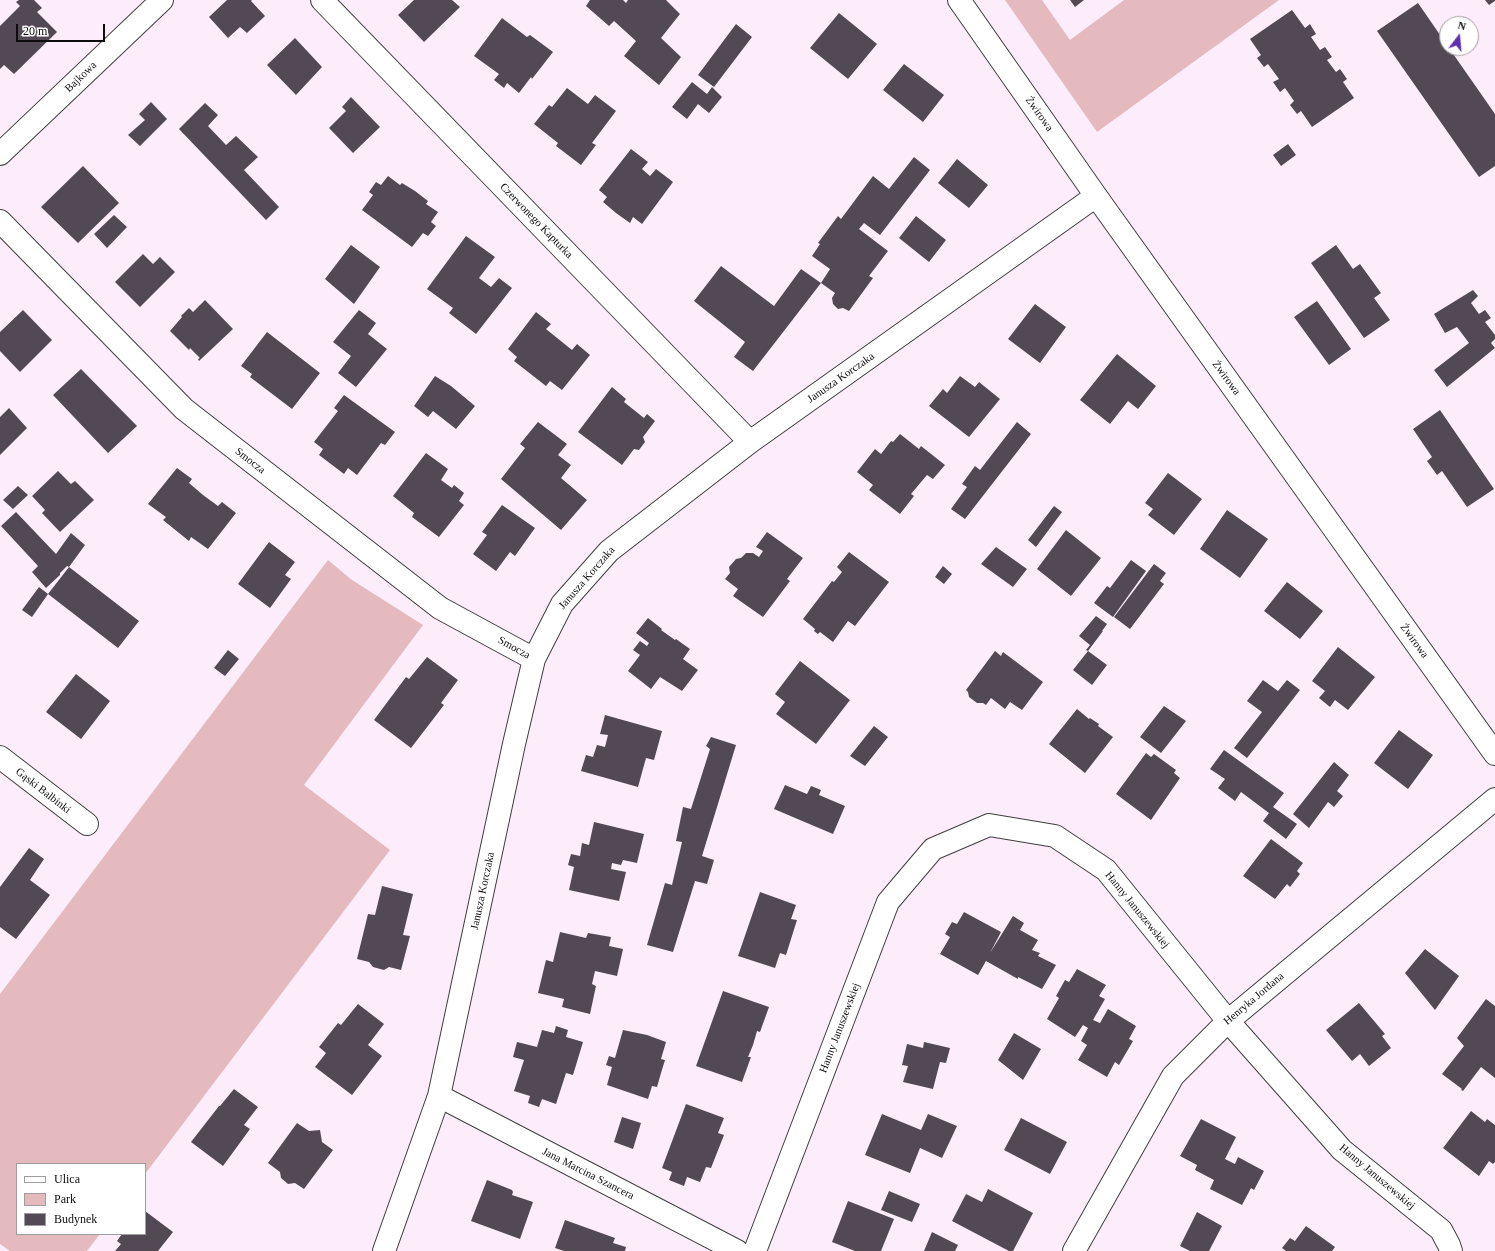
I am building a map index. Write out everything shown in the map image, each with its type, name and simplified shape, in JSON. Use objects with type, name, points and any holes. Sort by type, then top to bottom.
[{"type":"street","name":"Bajkowa","points":[[0,154],[162,0]]},
{"type":"street","name":"Czerwonego Kapturka","points":[[322,0],[750,442]]},
{"type":"street","name":"Żwirowa","points":[[959,0],[1096,196],[1495,753]]},
{"type":"street","name":"Janusza Korczaka","points":[[384,1251],[439,1096],[534,659],[562,604],[609,551],[750,442],[1096,196]]},
{"type":"street","name":"Smocza","points":[[0,221],[184,409],[440,608],[534,659]]},
{"type":"street","name":"Gąski Balbinki","points":[[0,757],[87,824]]},
{"type":"street","name":"Henryka Jordana","points":[[1074,1251],[1173,1076],[1228,1021],[1495,799]]},
{"type":"street","name":"Hanny Januszewskiej","points":[[755,1251],[888,902],[933,849],[989,825],[1055,836],[1106,870],[1228,1021],[1342,1150],[1441,1230],[1451,1251]]},
{"type":"street","name":"Jana Marcina Szancera","points":[[439,1096],[737,1251]]},
{"type":"green space","points":[[1005,0],[1042,0],[1070,40],[1124,0],[1279,0],[1097,132]]},
{"type":"green space","points":[[328,560],[352,580],[423,625],[304,785],[390,850],[146,1173],[146,1163],[16,1163],[16,1235],[99,1235],[87,1251],[10,1251],[0,1244],[0,994]]},
{"type":"building","points":[[19,0],[34,0],[42,8],[37,12],[57,32],[14,74],[4,65],[0,69],[0,26],[20,6],[16,2]]},
{"type":"building","points":[[227,0],[252,0],[251,1],[265,16],[247,33],[240,27],[228,38],[209,17]]},
{"type":"building","points":[[414,0],[452,0],[460,7],[424,42],[398,15]]},
{"type":"building","points":[[590,0],[623,0],[626,3],[628,0],[666,0],[680,14],[661,38],[681,57],[659,85],[624,56],[636,41],[614,21],[609,26],[586,6]]},
{"type":"building","points":[[1070,0],[1084,0],[1075,7]]},
{"type":"building","points":[[1485,0],[1495,0],[1495,1],[1489,5]]},
{"type":"building","points":[[1418,3],[1439,33],[1439,56],[1455,56],[1495,114],[1495,166],[1479,177],[1377,31]]},
{"type":"building","points":[[1292,10],[1305,28],[1310,24],[1316,34],[1311,37],[1320,50],[1325,47],[1332,57],[1327,60],[1336,72],[1340,69],[1347,79],[1343,82],[1354,98],[1312,127],[1301,111],[1297,114],[1290,105],[1294,101],[1285,88],[1280,92],[1273,82],[1279,79],[1268,64],[1264,67],[1257,58],[1261,55],[1250,39]]},
{"type":"building","points":[[839,13],[877,44],[848,79],[810,48]]},
{"type":"building","points":[[502,18],[527,37],[530,35],[553,52],[519,93],[507,83],[504,88],[494,80],[499,74],[474,56]]},
{"type":"building","points":[[736,24],[752,37],[714,87],[698,75]]},
{"type":"building","points":[[295,38],[322,67],[296,95],[267,65]]},
{"type":"building","points":[[904,64],[944,95],[923,122],[883,90]]},
{"type":"building","points":[[692,82],[707,94],[712,87],[722,97],[709,113],[698,104],[687,119],[672,107]]},
{"type":"building","points":[[567,88],[588,104],[595,95],[616,111],[592,143],[596,145],[581,165],[556,146],[558,143],[534,124],[549,105],[552,107]]},
{"type":"building","points":[[351,97],[380,127],[353,153],[329,128],[346,111],[342,107]]},
{"type":"building","points":[[151,102],[167,119],[140,146],[128,135],[145,120],[139,114]]},
{"type":"building","points":[[205,103],[218,115],[208,126],[226,145],[236,136],[258,157],[244,170],[279,207],[266,220],[179,129]]},
{"type":"building","points":[[1288,144],[1296,155],[1281,166],[1273,155]]},
{"type":"building","points":[[631,149],[648,162],[642,169],[650,176],[656,169],[673,182],[642,224],[633,217],[630,223],[616,213],[603,202],[607,197],[599,190]]},
{"type":"building","points":[[914,157],[930,170],[880,235],[864,223],[859,229],[888,251],[869,276],[873,278],[849,311],[843,308],[838,309],[833,304],[832,298],[835,293],[821,283],[830,269],[812,256],[820,244],[818,243],[838,216],[841,219],[873,176],[889,189]]},
{"type":"building","points":[[957,159],[988,185],[969,208],[938,183]]},
{"type":"building","points":[[83,166],[119,203],[78,243],[41,207]]},
{"type":"building","points":[[388,176],[400,185],[402,183],[415,191],[428,201],[426,204],[438,212],[431,222],[436,226],[428,236],[423,233],[412,247],[362,210],[373,195],[369,192],[376,182],[381,185]]},
{"type":"building","points":[[114,215],[127,227],[107,248],[94,234]]},
{"type":"building","points":[[916,216],[946,240],[929,262],[899,238]]},
{"type":"building","points":[[466,236],[495,257],[479,278],[491,287],[499,278],[512,288],[476,334],[449,313],[453,308],[427,289]]},
{"type":"building","points":[[351,245],[380,267],[354,304],[325,279]]},
{"type":"building","points":[[1336,245],[1353,269],[1360,264],[1381,293],[1374,298],[1390,320],[1364,338],[1311,263]]},
{"type":"building","points":[[143,254],[153,264],[160,257],[175,272],[140,307],[115,282]]},
{"type":"building","points":[[721,266],[774,306],[801,269],[821,283],[753,371],[734,357],[745,342],[694,301]]},
{"type":"building","points":[[1473,290],[1478,296],[1471,303],[1479,314],[1485,310],[1491,318],[1485,322],[1495,335],[1495,339],[1491,343],[1495,348],[1447,387],[1434,370],[1469,343],[1457,327],[1445,333],[1434,314]]},
{"type":"building","points":[[205,300],[233,329],[199,361],[198,359],[200,358],[190,348],[189,350],[170,331],[189,308],[193,312]]},
{"type":"building","points":[[1317,301],[1351,349],[1329,365],[1294,317]]},
{"type":"building","points":[[1035,304],[1066,327],[1040,363],[1008,339]]},
{"type":"building","points":[[23,310],[52,340],[20,372],[0,351],[0,332]]},
{"type":"building","points":[[359,310],[376,323],[368,334],[387,349],[356,387],[338,373],[351,356],[333,342]]},
{"type":"building","points":[[536,312],[551,324],[546,329],[572,350],[577,344],[590,355],[562,390],[550,381],[546,386],[514,361],[517,357],[508,349]]},
{"type":"building","points":[[267,332],[320,373],[292,409],[250,377],[252,374],[241,366]]},
{"type":"building","points":[[1117,354],[1156,386],[1138,409],[1128,401],[1110,424],[1080,400]]},
{"type":"building","points":[[81,369],[137,426],[108,453],[53,395]]},
{"type":"building","points":[[435,376],[451,386],[475,406],[456,429],[433,411],[428,417],[414,406]]},
{"type":"building","points":[[960,376],[975,387],[979,382],[1000,399],[969,437],[929,406],[943,389],[947,393]]},
{"type":"building","points":[[612,387],[626,399],[624,402],[644,418],[647,414],[655,421],[643,437],[645,442],[639,450],[634,449],[622,465],[578,432]]},
{"type":"building","points":[[344,395],[395,432],[385,445],[381,443],[357,475],[348,468],[344,474],[319,455],[323,449],[314,442],[338,411],[334,408]]},
{"type":"building","points":[[9,408],[27,428],[0,455],[0,417]]},
{"type":"building","points":[[1440,410],[1494,489],[1467,507],[1442,471],[1437,475],[1427,461],[1432,457],[1413,429]]},
{"type":"building","points":[[538,422],[567,444],[558,455],[571,465],[561,478],[587,500],[561,530],[501,479],[525,448],[520,444]]},
{"type":"building","points":[[1017,422],[1031,434],[965,519],[951,509],[967,487],[962,484],[975,466],[980,470]]},
{"type":"building","points":[[900,434],[919,449],[921,446],[945,465],[933,479],[927,475],[911,494],[914,496],[900,514],[869,490],[873,485],[857,472],[875,449],[881,454],[891,441],[893,442]]},
{"type":"building","points":[[426,453],[448,469],[441,480],[452,488],[454,485],[464,493],[459,501],[464,505],[439,537],[412,517],[414,513],[393,496]]},
{"type":"building","points":[[177,468],[192,479],[189,483],[203,495],[218,506],[222,502],[236,513],[208,549],[191,537],[189,541],[163,520],[166,517],[148,504]]},
{"type":"building","points":[[58,471],[71,484],[75,481],[94,500],[60,532],[42,513],[45,510],[32,496]]},
{"type":"building","points":[[1168,473],[1202,499],[1174,535],[1148,515],[1153,509],[1145,503]]},
{"type":"building","points":[[18,486],[28,495],[13,509],[3,500]]},
{"type":"building","points":[[502,505],[535,528],[515,556],[510,552],[496,571],[473,554],[487,535],[482,532]]},
{"type":"building","points":[[1054,506],[1062,512],[1036,547],[1028,540]]},
{"type":"building","points":[[1227,510],[1268,539],[1240,578],[1200,549]]},
{"type":"building","points":[[16,512],[56,554],[71,533],[85,545],[69,567],[67,566],[46,588],[32,572],[38,566],[1,526]]},
{"type":"building","points":[[1066,530],[1101,558],[1071,596],[1037,569]]},
{"type":"building","points":[[767,532],[803,558],[787,579],[790,581],[763,617],[733,596],[738,589],[725,579],[730,573],[729,567],[736,559],[741,558],[746,553],[753,553],[759,557],[763,551],[756,547]]},
{"type":"building","points":[[269,542],[295,562],[285,575],[291,579],[270,608],[238,584]]},
{"type":"building","points":[[996,547],[1027,569],[1013,587],[981,564]]},
{"type":"building","points":[[849,552],[889,582],[855,626],[848,621],[833,642],[820,632],[818,634],[814,631],[815,629],[803,619],[832,581],[834,582],[842,572],[837,567]]},
{"type":"building","points":[[1131,560],[1146,571],[1113,617],[1094,603],[1107,586],[1110,588]]},
{"type":"building","points":[[1154,564],[1166,573],[1160,581],[1164,584],[1130,629],[1114,617]]},
{"type":"building","points":[[943,566],[952,574],[944,584],[935,577]]},
{"type":"building","points":[[69,567],[139,621],[118,648],[48,594]]},
{"type":"building","points":[[1287,582],[1323,611],[1300,639],[1264,611]]},
{"type":"building","points":[[39,587],[48,594],[32,617],[22,610]]},
{"type":"building","points":[[1096,616],[1107,624],[1088,651],[1086,650],[1090,645],[1079,636]]},
{"type":"building","points":[[648,618],[662,629],[661,630],[690,649],[683,659],[698,670],[682,691],[660,677],[651,689],[628,671],[640,655],[633,650],[640,641],[647,646],[649,643],[636,633]]},
{"type":"building","points":[[1338,647],[1375,677],[1348,710],[1335,700],[1330,707],[1319,698],[1325,691],[1312,681]]},
{"type":"building","points":[[228,650],[239,659],[225,676],[214,668]]},
{"type":"building","points":[[995,651],[1001,656],[1003,652],[1043,682],[1022,710],[1010,702],[1005,709],[991,698],[986,705],[983,703],[977,703],[969,697],[966,690]]},
{"type":"building","points":[[1088,651],[1107,665],[1092,685],[1073,670]]},
{"type":"building","points":[[427,657],[458,680],[441,703],[444,705],[411,748],[374,720],[406,677],[409,679]]},
{"type":"building","points":[[800,661],[850,700],[816,744],[776,714],[785,702],[775,694]]},
{"type":"building","points":[[76,674],[110,701],[81,739],[46,712]]},
{"type":"building","points":[[1263,680],[1278,691],[1287,680],[1300,690],[1247,758],[1234,748],[1262,712],[1247,701]]},
{"type":"building","points":[[1164,706],[1186,721],[1161,753],[1140,737]]},
{"type":"building","points":[[1077,709],[1089,719],[1090,718],[1099,724],[1098,726],[1113,737],[1085,773],[1049,744]]},
{"type":"building","points":[[605,715],[662,731],[654,760],[646,758],[638,787],[581,771],[586,755],[593,757],[597,745],[605,747],[608,735],[600,734]]},
{"type":"building","points":[[874,726],[888,737],[865,766],[850,756]]},
{"type":"building","points":[[1399,730],[1433,755],[1408,789],[1374,763]]},
{"type":"building","points":[[711,737],[736,745],[702,856],[714,860],[707,884],[695,881],[673,952],[647,945],[665,883],[672,885],[682,842],[676,841],[683,807],[691,809],[710,749],[706,746]]},
{"type":"building","points":[[1224,750],[1284,793],[1273,807],[1297,824],[1286,839],[1263,821],[1269,813],[1241,792],[1235,801],[1218,788],[1225,779],[1210,769]]},
{"type":"building","points":[[1146,753],[1151,757],[1154,754],[1176,770],[1174,773],[1180,778],[1151,820],[1116,794]]},
{"type":"building","points":[[1334,762],[1349,775],[1337,791],[1343,796],[1334,807],[1328,802],[1309,828],[1293,814]]},
{"type":"building","points":[[785,785],[807,794],[811,786],[821,790],[819,795],[845,806],[833,834],[774,809]]},
{"type":"building","points":[[594,822],[644,834],[637,863],[623,860],[621,865],[612,863],[611,869],[626,872],[619,901],[569,890],[574,867],[568,865],[571,854],[580,856],[582,843],[589,845]]},
{"type":"building","points":[[1271,839],[1303,863],[1297,871],[1300,874],[1290,887],[1287,884],[1275,899],[1243,876]]},
{"type":"building","points":[[29,848],[44,859],[30,880],[50,895],[16,939],[0,927],[0,887]]},
{"type":"building","points":[[382,886],[413,894],[403,935],[410,936],[401,970],[389,967],[384,970],[373,967],[369,962],[357,959],[368,914],[375,915]]},
{"type":"building","points":[[760,892],[796,905],[791,919],[797,920],[786,955],[780,953],[775,968],[738,956]]},
{"type":"building","points":[[964,912],[1001,932],[990,953],[1013,916],[1024,923],[1020,930],[1038,940],[1032,950],[1040,953],[1038,956],[1056,965],[1042,989],[1018,977],[1018,979],[986,961],[978,975],[940,954],[950,937],[945,934],[952,922],[957,924]]},
{"type":"building","points":[[560,932],[586,938],[588,933],[611,937],[609,946],[623,949],[617,976],[595,971],[592,984],[596,986],[590,1014],[562,1007],[564,999],[538,993],[546,960],[553,962]]},
{"type":"building","points":[[1425,949],[1459,976],[1435,1010],[1405,973]]},
{"type":"building","points":[[1077,969],[1106,985],[1099,996],[1105,999],[1093,1020],[1100,1023],[1108,1009],[1136,1026],[1129,1039],[1133,1041],[1119,1065],[1115,1062],[1107,1077],[1078,1060],[1087,1045],[1081,1041],[1088,1028],[1083,1025],[1075,1037],[1047,1019],[1059,998],[1056,996],[1065,980],[1069,982]]},
{"type":"building","points":[[723,991],[769,1007],[760,1032],[757,1031],[748,1057],[751,1057],[742,1082],[696,1066]]},
{"type":"building","points":[[1486,999],[1495,1006],[1495,1078],[1481,1067],[1463,1091],[1442,1074],[1464,1046],[1457,1038]]},
{"type":"building","points":[[1359,1003],[1385,1034],[1382,1036],[1391,1048],[1369,1066],[1360,1054],[1352,1061],[1326,1030]]},
{"type":"building","points":[[358,1004],[384,1024],[368,1045],[382,1056],[352,1095],[315,1067],[326,1053],[319,1047],[338,1023],[341,1025]]},
{"type":"building","points":[[556,1026],[568,1030],[566,1037],[583,1042],[573,1075],[566,1073],[556,1104],[542,1099],[539,1107],[528,1103],[530,1096],[514,1091],[524,1060],[513,1057],[517,1042],[537,1047],[542,1030],[554,1033]]},
{"type":"building","points":[[623,1030],[647,1035],[666,1042],[661,1059],[665,1060],[657,1087],[652,1086],[648,1099],[607,1085],[612,1067],[606,1065],[609,1056],[615,1058]]},
{"type":"building","points":[[1014,1033],[1041,1049],[1023,1080],[998,1060]]},
{"type":"building","points":[[924,1042],[950,1048],[946,1063],[940,1062],[933,1089],[903,1082],[908,1066],[902,1065],[907,1044],[923,1048]]},
{"type":"building","points":[[234,1089],[258,1107],[244,1125],[250,1129],[223,1166],[191,1142]]},
{"type":"building","points":[[686,1104],[724,1118],[718,1133],[724,1135],[711,1168],[706,1167],[700,1182],[687,1177],[684,1186],[669,1180],[672,1172],[662,1168]]},
{"type":"building","points":[[1471,1111],[1485,1122],[1487,1119],[1495,1125],[1495,1162],[1493,1164],[1489,1161],[1479,1176],[1443,1148]]},
{"type":"building","points":[[882,1114],[921,1130],[928,1114],[957,1126],[942,1158],[920,1148],[910,1173],[865,1155]]},
{"type":"building","points":[[622,1117],[641,1123],[633,1149],[614,1142]]},
{"type":"building","points":[[1021,1118],[1067,1142],[1050,1174],[1004,1150]]},
{"type":"building","points":[[1201,1119],[1236,1137],[1225,1159],[1235,1164],[1238,1157],[1264,1171],[1254,1190],[1251,1188],[1242,1205],[1210,1189],[1214,1180],[1195,1170],[1197,1165],[1180,1156]]},
{"type":"building","points":[[297,1123],[309,1131],[320,1130],[322,1142],[333,1150],[304,1189],[295,1183],[288,1184],[281,1178],[280,1172],[268,1163]]},
{"type":"building","points":[[487,1180],[512,1190],[512,1195],[533,1202],[520,1239],[471,1221]]},
{"type":"building","points":[[988,1189],[1033,1213],[1013,1251],[1009,1251],[952,1221],[966,1194],[982,1202]]},
{"type":"building","points":[[889,1191],[920,1204],[912,1222],[881,1210]]},
{"type":"building","points":[[848,1201],[894,1219],[881,1251],[855,1251],[832,1242]]},
{"type":"building","points":[[146,1212],[173,1232],[158,1251],[115,1251],[121,1244],[117,1241],[121,1235],[146,1235]]},
{"type":"building","points":[[1197,1212],[1222,1226],[1209,1251],[1190,1251],[1180,1246]]},
{"type":"building","points":[[565,1220],[615,1238],[613,1243],[626,1247],[625,1251],[564,1251],[555,1248]]},
{"type":"building","points":[[1306,1226],[1335,1247],[1332,1251],[1286,1251],[1282,1248],[1290,1238],[1295,1241]]},
{"type":"building","points":[[932,1232],[958,1245],[955,1251],[924,1251]]}]
